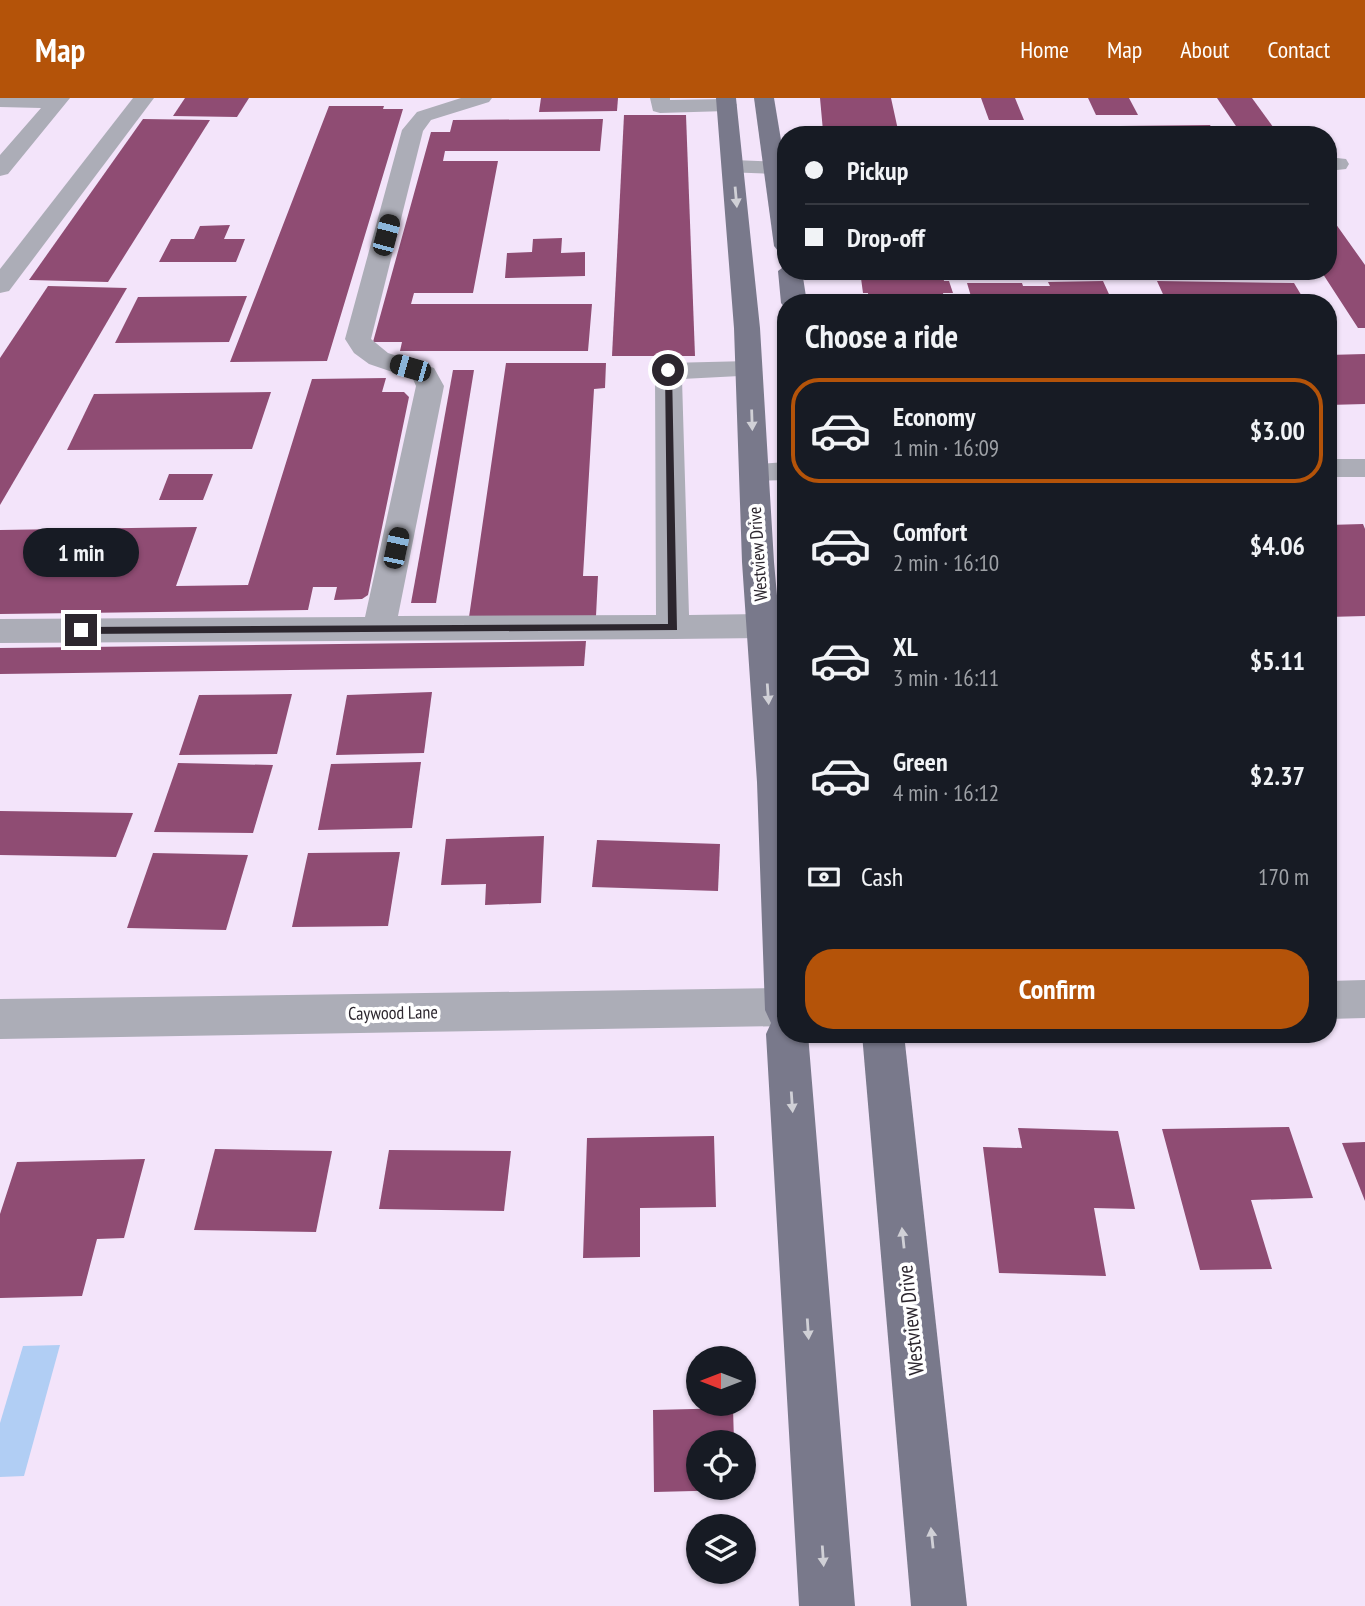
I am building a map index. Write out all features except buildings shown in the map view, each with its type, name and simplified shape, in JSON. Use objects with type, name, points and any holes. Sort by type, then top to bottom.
[{"type":"main road","points":[[765,98],[777,167]]},
{"type":"main road","name":"Westview Drive","points":[[727,102],[749,369],[777,823]]},
{"type":"main road","points":[[789,1043],[827,1606]]},
{"type":"main road","name":"Westview Drive","points":[[884,1043],[939,1606]]},
{"type":"street","points":[[0,286],[144,98]]},
{"type":"street","points":[[379,629],[430,386],[425,374],[373,358],[363,350],[358,339],[413,130],[424,116],[482,98]]},
{"type":"street","points":[[660,98],[660,107],[727,102]]},
{"type":"street","points":[[0,101],[59,100]]},
{"type":"street","points":[[0,169],[59,100]]},
{"type":"street","points":[[733,167],[777,173]]},
{"type":"street","points":[[673,627],[668,370],[749,369]]},
{"type":"street","points":[[1337,468],[1365,468]]},
{"type":"street","points":[[754,472],[777,471]]},
{"type":"street","points":[[0,631],[763,626]]},
{"type":"street","points":[[1337,1000],[1365,999]]},
{"type":"street","name":"Caywood Lane","points":[[0,1019],[777,1008]]},
{"type":"water","points":[[60,1345],[24,1476],[0,1477],[0,1423],[23,1346]]},
{"type":"route","points":[[81,630],[673,627],[668,370]]}]
